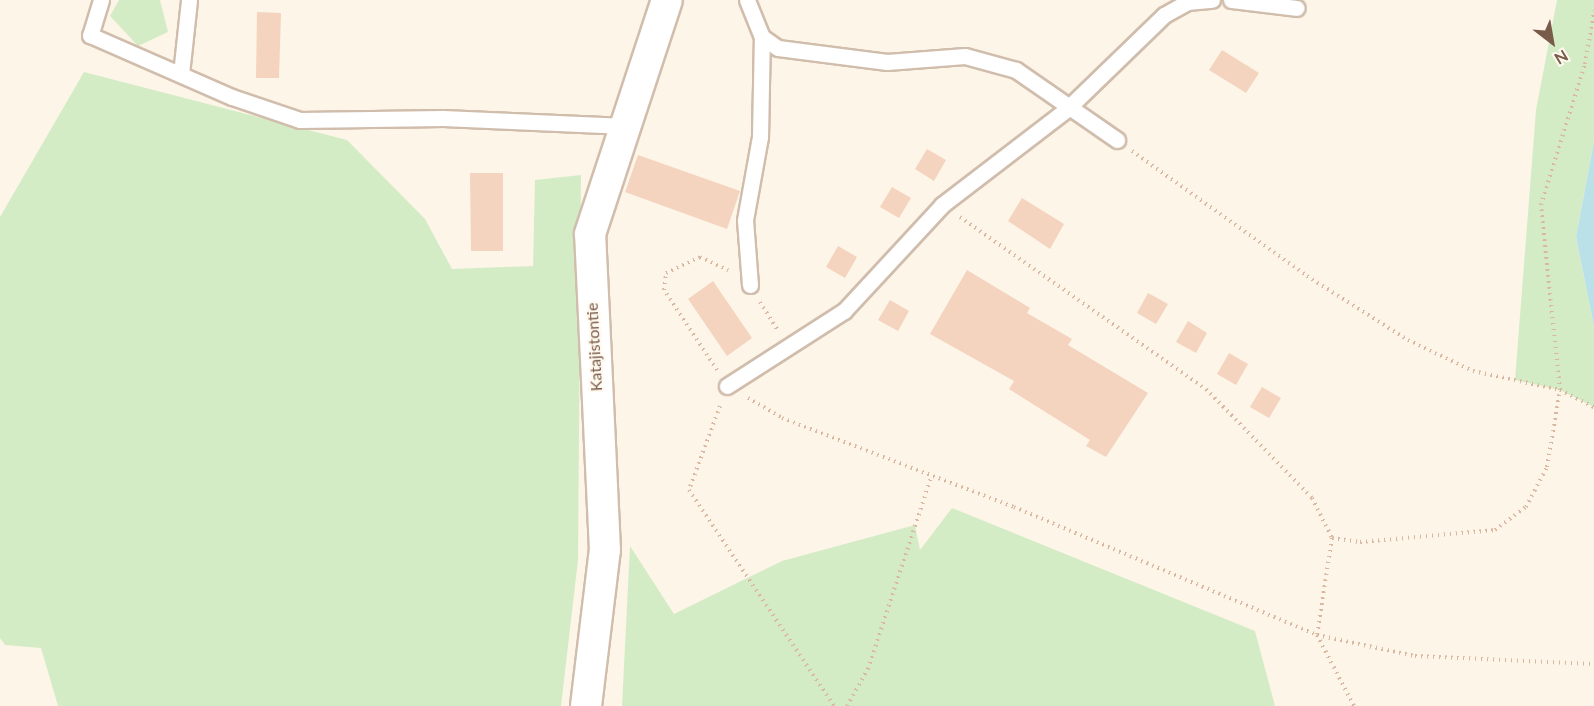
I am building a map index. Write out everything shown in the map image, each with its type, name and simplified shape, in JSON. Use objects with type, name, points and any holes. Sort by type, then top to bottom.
[{"type":"street","name":"Katajistontie","points":[[586,706],[605,550],[590,234],[667,0]]},
{"type":"lane","points":[[101,0],[90,35],[181,74],[300,120],[443,118],[626,126]]},
{"type":"lane","points":[[181,74],[189,0]]},
{"type":"lane","points":[[747,0],[762,38],[760,137],[745,220],[750,285]]},
{"type":"lane","points":[[727,386],[844,311],[942,205],[1067,109],[1164,15],[1187,2],[1212,0]]},
{"type":"lane","points":[[1232,0],[1297,8]]},
{"type":"lane","points":[[762,38],[778,48],[811,57],[887,62],[965,56],[1034,79],[1067,109],[1117,140]]},
{"type":"path","points":[[1332,538],[1360,542],[1495,530],[1526,507],[1547,467],[1560,390],[1541,204],[1585,64],[1594,11]]},
{"type":"path","points":[[1117,140],[1307,276],[1408,340],[1473,371],[1560,390],[1594,407]]},
{"type":"path","points":[[942,205],[1206,389],[1312,498],[1332,538],[1317,634],[1354,706]]},
{"type":"path","points":[[727,386],[689,489],[834,706]]},
{"type":"path","points":[[847,706],[868,669],[931,477],[1317,634],[1415,656],[1594,664]]},
{"type":"green space","points":[[119,0],[160,0],[168,32],[138,46],[110,16]]},
{"type":"green space","points":[[1557,0],[1594,0],[1594,141],[1576,237],[1594,327],[1594,407],[1560,390],[1515,380],[1536,110]]},
{"type":"green space","points":[[84,72],[347,140],[425,219],[452,269],[533,266],[535,180],[581,175],[578,560],[561,706],[58,706],[41,648],[5,645],[0,638],[0,217]]},
{"type":"green space","points":[[952,508],[1255,631],[1275,706],[622,706],[630,546],[674,614],[782,561],[915,525],[920,550]]},
{"type":"water","points":[[1594,141],[1594,327],[1576,237]]},
{"type":"building","points":[[257,12],[281,13],[279,78],[256,78]]},
{"type":"building","points":[[1222,50],[1259,73],[1246,93],[1209,70]]},
{"type":"building","points":[[927,149],[946,160],[934,181],[915,169]]},
{"type":"building","points":[[638,155],[740,191],[727,229],[625,192]]},
{"type":"building","points":[[470,173],[503,173],[503,251],[471,251]]},
{"type":"building","points":[[892,187],[911,198],[899,218],[880,207]]},
{"type":"building","points":[[1022,198],[1064,224],[1050,249],[1008,221]]},
{"type":"building","points":[[838,246],[857,257],[845,278],[826,267]]},
{"type":"building","points":[[967,270],[1030,308],[1027,313],[1072,339],[1068,345],[1148,393],[1106,457],[1086,446],[1090,440],[1009,389],[1014,381],[930,334]]},
{"type":"building","points":[[713,281],[752,338],[727,356],[688,299]]},
{"type":"building","points":[[1148,293],[1168,304],[1156,324],[1137,313]]},
{"type":"building","points":[[890,300],[909,311],[898,331],[878,320]]},
{"type":"building","points":[[1188,321],[1207,333],[1196,353],[1176,342]]},
{"type":"building","points":[[1229,353],[1248,364],[1236,385],[1217,374]]},
{"type":"building","points":[[1262,387],[1281,398],[1269,418],[1250,407]]}]
